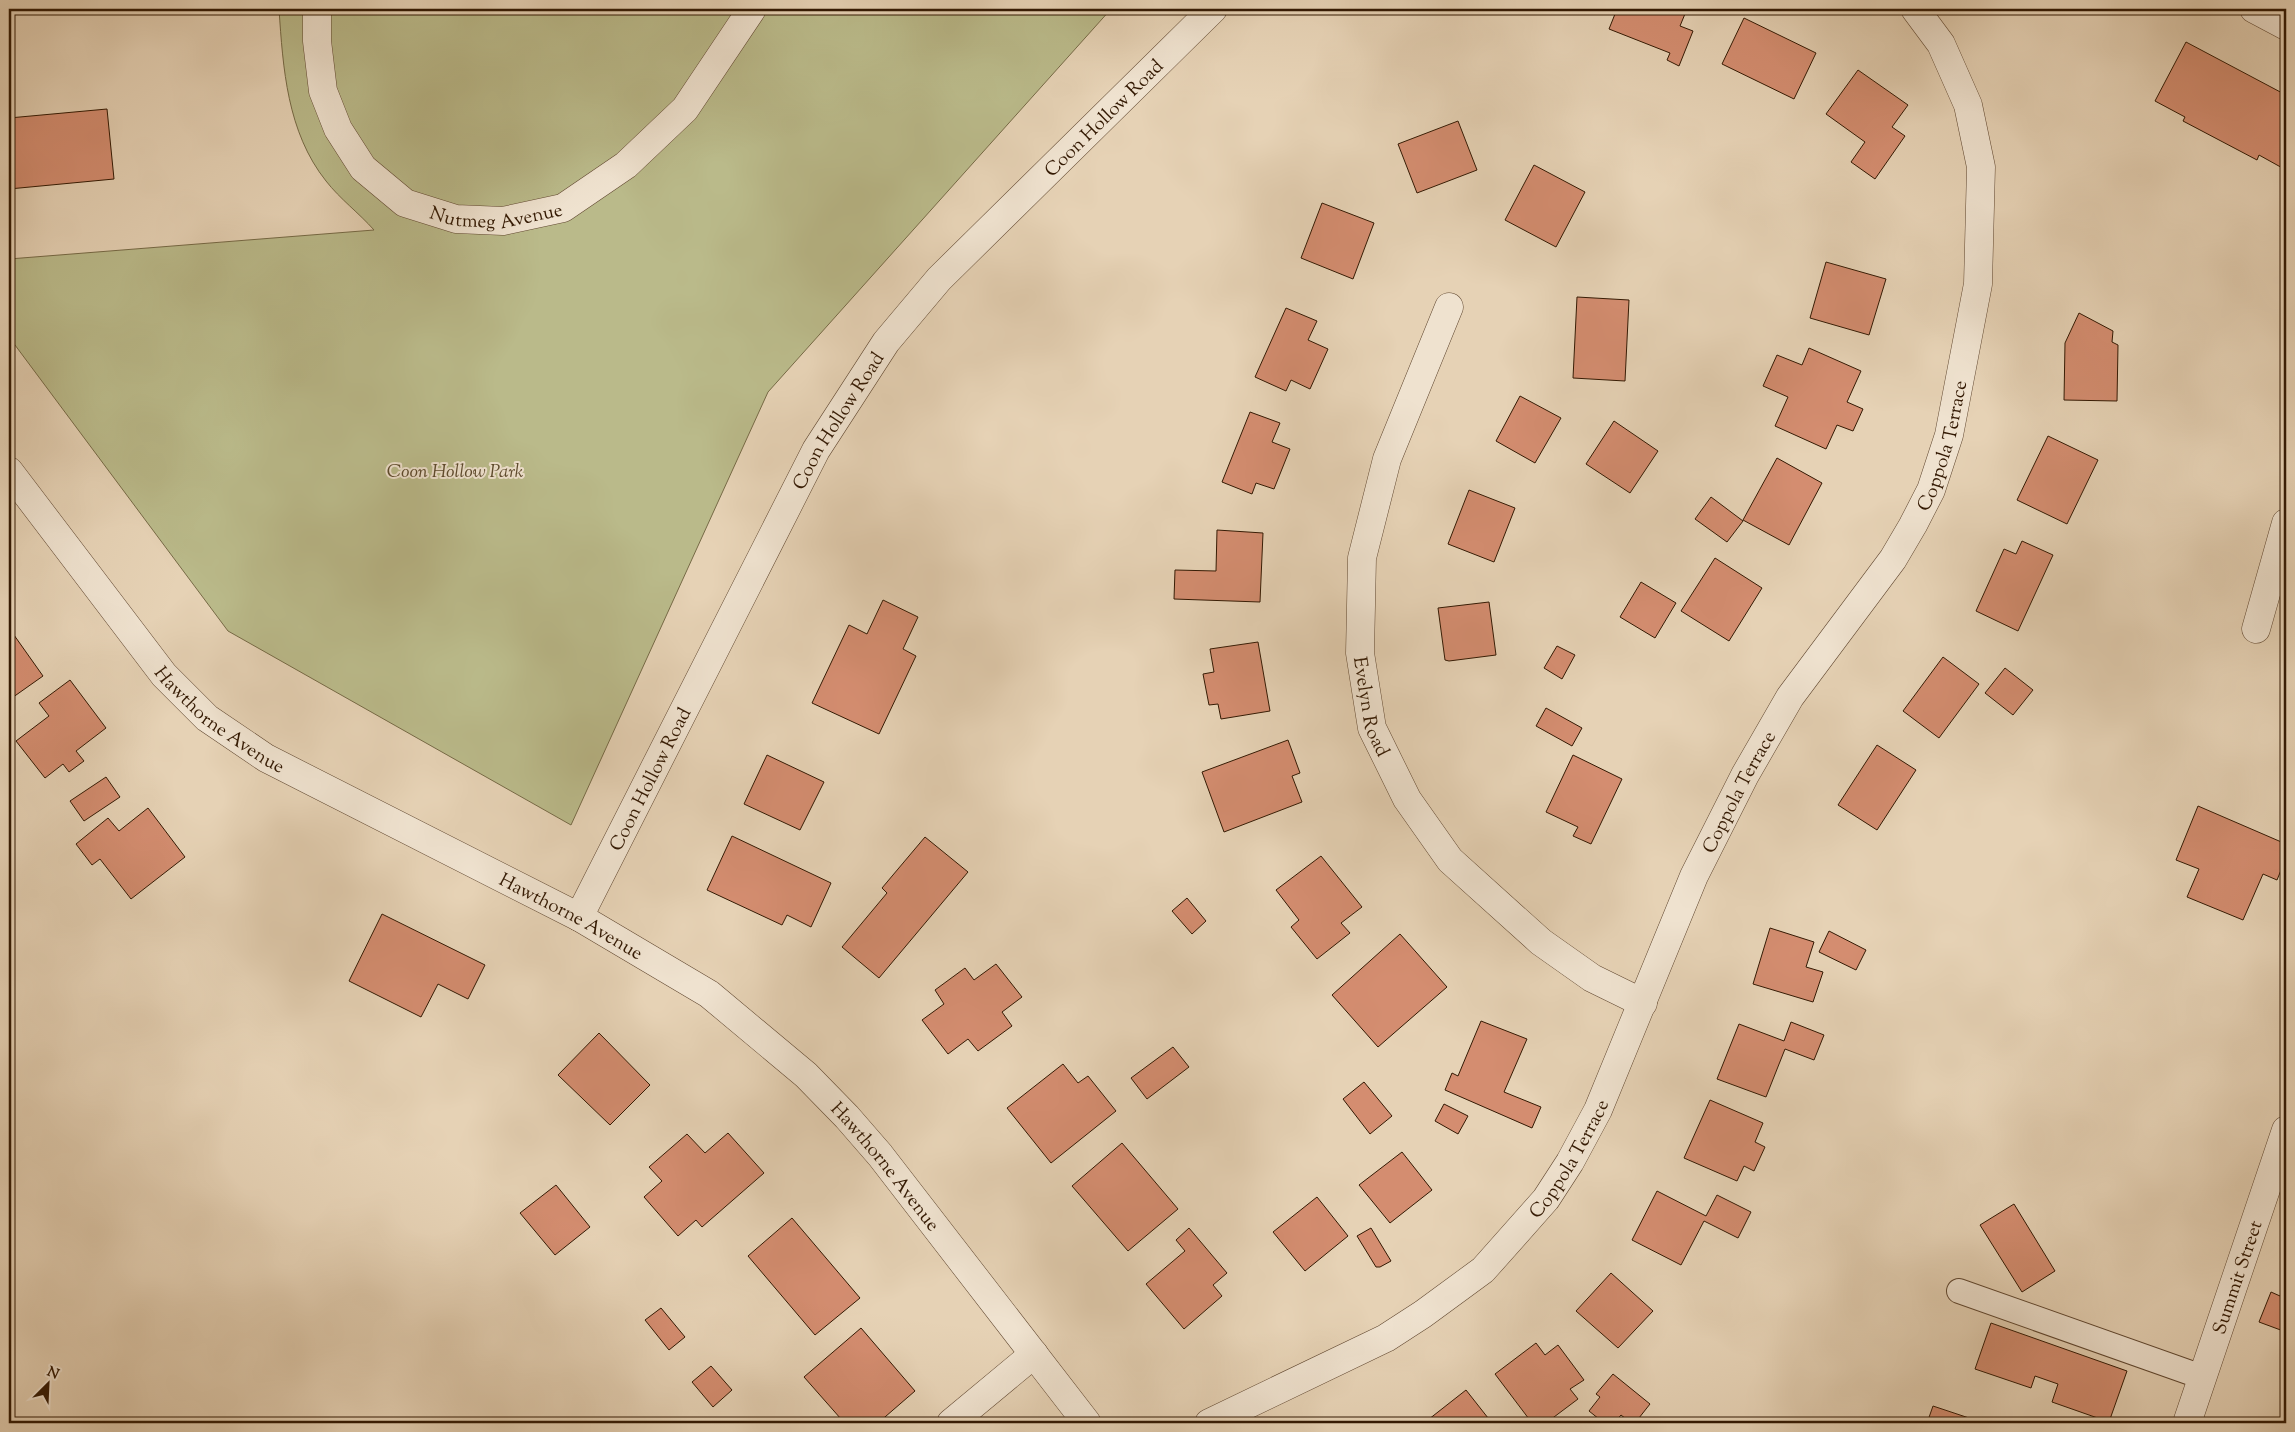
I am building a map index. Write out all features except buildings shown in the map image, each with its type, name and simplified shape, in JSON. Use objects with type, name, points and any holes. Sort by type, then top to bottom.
[{"type":"street","name":"Nutmeg Avenue","points":[[316,9],[316,41],[323,91],[338,129],[363,168],[405,203],[456,220],[503,222],[563,208],[626,166],[685,109],[752,9]]},
{"type":"street","name":"Coon Hollow Road","points":[[579,917],[816,450],[886,342],[939,279],[1212,9]]},
{"type":"street","name":"Coppola Terrace","points":[[1209,1423],[1386,1338],[1483,1270],[1546,1199],[1570,1162],[1598,1110],[1694,876],[1745,775],[1790,697],[1893,559],[1931,490],[1949,435],[1978,284],[1981,167],[1968,105],[1941,44],[1915,9]]},
{"type":"street","points":[[2254,9],[2286,26]]},
{"type":"street","name":"Evelyn Road","points":[[1449,307],[1387,459],[1362,558],[1360,653],[1372,728],[1406,800],[1450,860],[1541,942],[1592,978],[1643,1003]]},
{"type":"street","name":"Hawthorne Avenue","points":[[9,472],[164,675],[207,718],[266,758],[579,917],[709,994],[806,1075],[847,1117],[880,1155],[1088,1423]]},
{"type":"street","points":[[2256,629],[2286,523]]},
{"type":"street","name":"Summit Street","points":[[2187,1423],[2286,1130]]},
{"type":"street","points":[[951,1423],[1034,1354]]},
{"type":"lane","points":[[1959,1291],[2202,1377]]},
{"type":"green space","name":"Coon Hollow Park","points":[[279,9],[1111,9],[768,392],[571,825],[228,631],[9,337],[9,259],[374,230],[326,181],[313,162],[303,142],[289,99]]}]
